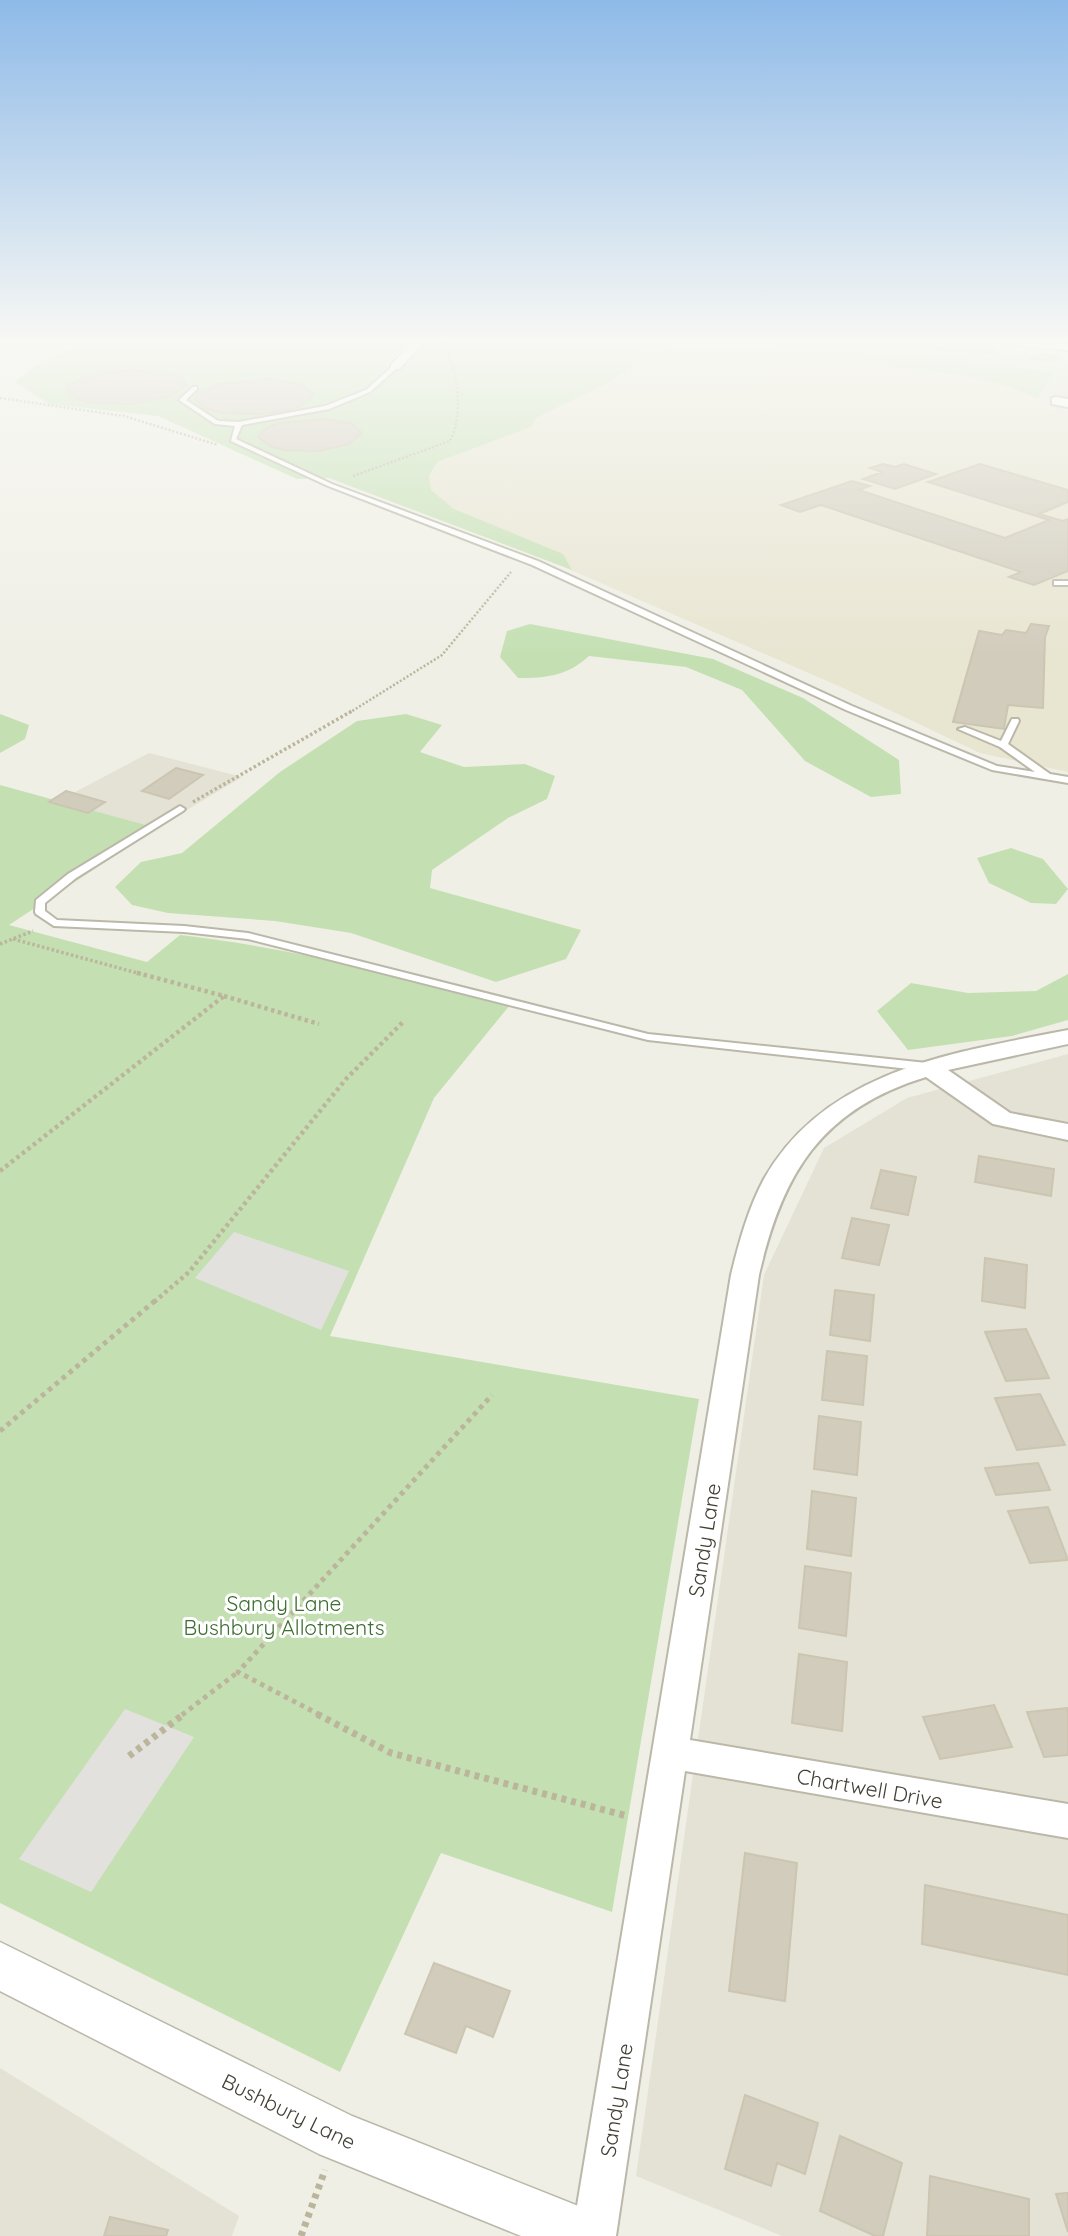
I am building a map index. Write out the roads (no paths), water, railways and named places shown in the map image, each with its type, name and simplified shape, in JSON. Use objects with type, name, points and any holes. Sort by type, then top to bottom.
[{"type":"street","name":"Sandy Lane","points":[[594,2236],[661,1825],[745,1275],[766,1202],[785,1164],[826,1122],[867,1093],[927,1067],[960,1057],[1068,1037]]},
{"type":"street","points":[[927,1067],[1002,1119],[1068,1132]]},
{"type":"street","name":"Chartwell Drive","points":[[672,1753],[1068,1821]]},
{"type":"street","name":"Bushbury Lane","points":[[0,1966],[337,2136],[587,2236]]},
{"type":"lane","points":[[247,446],[330,485],[535,564],[861,713],[995,768],[1068,780]]},
{"type":"lane","points":[[1057,583],[1068,583]]},
{"type":"lane","points":[[1003,745],[1015,721]]},
{"type":"lane","points":[[962,729],[1003,745],[1049,777]]},
{"type":"lane","points":[[180,809],[72,876],[40,902],[40,912],[54,923],[184,929],[248,936],[648,1037],[927,1067]]},
{"type":"park label","name":"Sandy Lane Bushbury Allotments","points":[[284,1615]]}]
